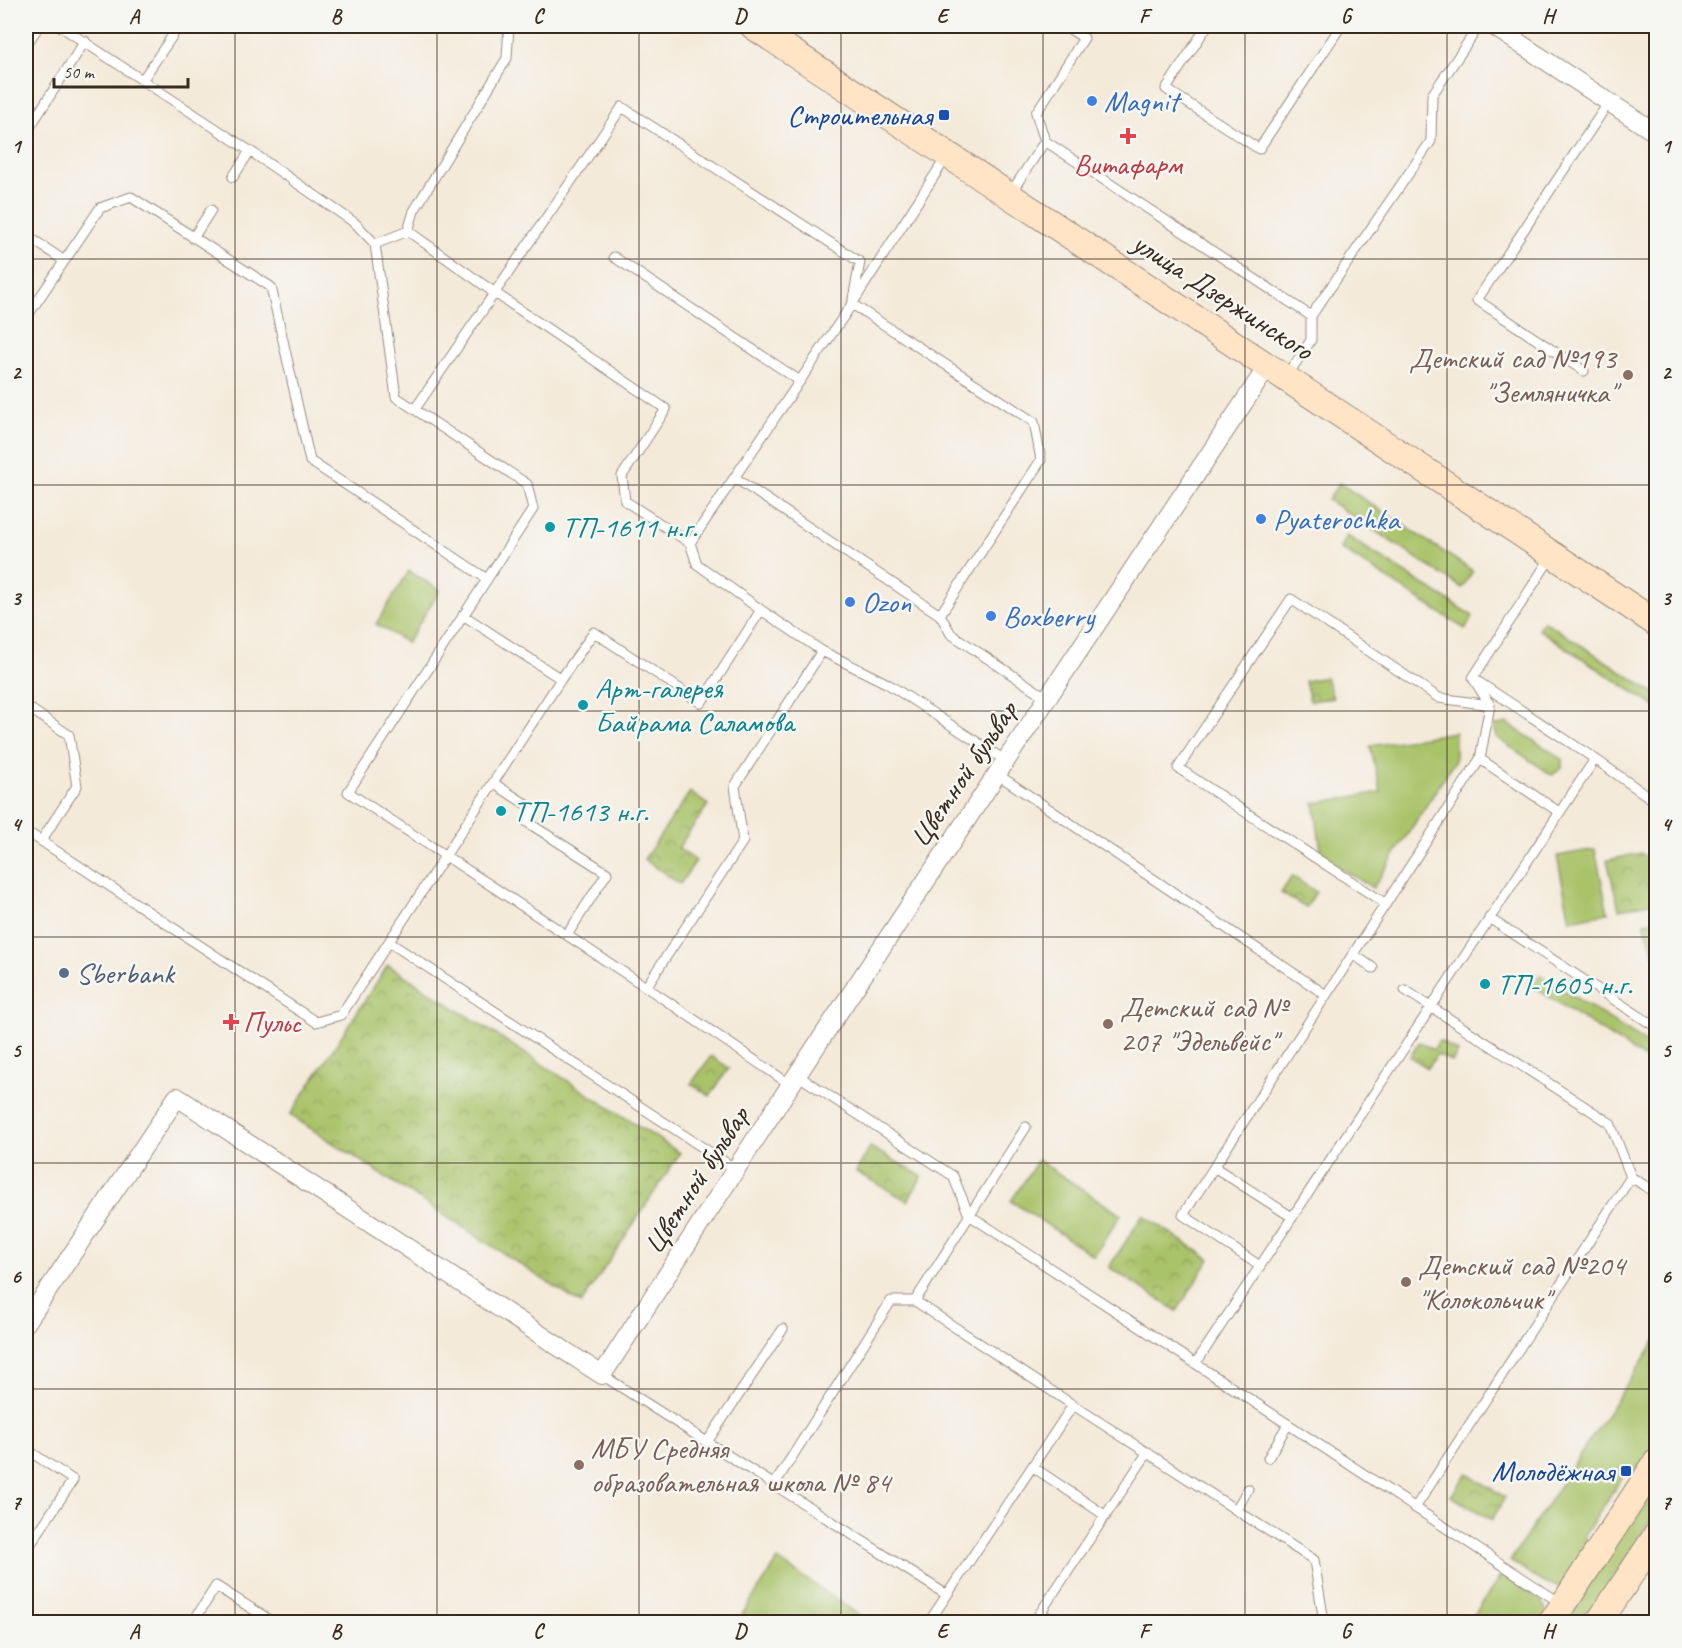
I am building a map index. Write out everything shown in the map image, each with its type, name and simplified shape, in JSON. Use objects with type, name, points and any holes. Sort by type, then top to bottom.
[{"type":"main road","name":"улица Дзержинского","points":[[767,32],[1656,623]]},
{"type":"main road","points":[[1558,1614],[1656,1463]]},
{"type":"main road","points":[[1599,1623],[1656,1536]]},
{"type":"street","points":[[1493,26],[1656,133]]},
{"type":"street","name":"Цветной бульвар","points":[[602,1376],[794,1080],[1047,698],[1277,371]]},
{"type":"street","points":[[26,1323],[177,1097],[602,1376]]},
{"type":"lane","points":[[26,45],[39,26]]},
{"type":"lane","points":[[62,26],[355,223],[375,244],[396,397],[527,484],[533,508],[348,792],[646,987],[953,1176],[969,1215],[1415,1508],[1558,1614]]},
{"type":"lane","points":[[143,79],[179,26]]},
{"type":"lane","points":[[408,231],[414,212],[507,58],[508,26]]},
{"type":"lane","points":[[1065,26],[1084,38],[1036,112],[1045,141],[1311,316]]},
{"type":"lane","points":[[1207,26],[1166,89],[1259,149],[1341,26]]},
{"type":"lane","points":[[1277,371],[1311,340],[1311,316],[1431,141],[1432,95],[1479,26]]},
{"type":"lane","points":[[26,133],[28,122],[85,42]]},
{"type":"lane","points":[[1584,371],[1477,300],[1610,102]]},
{"type":"lane","points":[[415,409],[622,107],[860,262],[852,304]]},
{"type":"lane","points":[[1009,195],[1045,141]]},
{"type":"lane","points":[[233,177],[250,151]]},
{"type":"lane","points":[[690,543],[852,304],[948,154]]},
{"type":"lane","points":[[26,318],[100,208],[131,197],[271,287],[310,461],[487,579]]},
{"type":"lane","points":[[193,238],[212,210]]},
{"type":"lane","points":[[375,244],[408,231]]},
{"type":"lane","points":[[408,231],[666,409],[622,476],[625,501],[690,543],[698,564],[822,651],[888,684],[1002,768],[1326,995]]},
{"type":"lane","points":[[35,241],[63,260]]},
{"type":"lane","points":[[614,257],[800,381]]},
{"type":"lane","points":[[852,304],[1034,422],[1041,460],[940,615]]},
{"type":"lane","points":[[735,478],[940,615],[951,634],[1047,698]]},
{"type":"lane","points":[[1473,678],[1552,555]]},
{"type":"lane","points":[[1386,904],[1178,768],[1291,599],[1439,698],[1490,705]]},
{"type":"lane","points":[[26,831],[316,1022],[341,1015],[594,632],[701,703],[761,610]]},
{"type":"lane","points":[[463,615],[561,679]]},
{"type":"lane","points":[[646,987],[743,841],[735,786],[822,651]]},
{"type":"lane","points":[[1260,1266],[1183,1215],[1480,759],[1490,705],[1473,678]]},
{"type":"lane","points":[[1473,678],[1656,802]]},
{"type":"lane","points":[[26,706],[69,735],[77,786],[41,842]]},
{"type":"lane","points":[[1480,759],[1559,812]]},
{"type":"lane","points":[[1196,1363],[1595,759]]},
{"type":"lane","points":[[493,783],[535,810],[527,822],[607,873],[567,935]]},
{"type":"lane","points":[[1489,918],[1656,1027]]},
{"type":"lane","points":[[389,942],[737,1170]]},
{"type":"lane","points":[[1353,954],[1373,968]]},
{"type":"lane","points":[[1405,990],[1610,1123],[1631,1177],[1656,1193]]},
{"type":"lane","points":[[915,1301],[1026,1127]]},
{"type":"lane","points":[[1214,1167],[1292,1217]]},
{"type":"lane","points":[[1415,1508],[1631,1177]]},
{"type":"lane","points":[[774,1485],[891,1301],[915,1301],[1314,1560],[1324,1623]]},
{"type":"lane","points":[[707,1442],[783,1329]]},
{"type":"lane","points":[[602,1376],[947,1595]]},
{"type":"lane","points":[[929,1623],[1072,1405]]},
{"type":"lane","points":[[1268,1458],[1288,1424]]},
{"type":"lane","points":[[26,1449],[73,1480],[26,1551]]},
{"type":"lane","points":[[1034,1623],[1148,1452]]},
{"type":"lane","points":[[1033,1467],[1106,1516]]},
{"type":"lane","points":[[1236,1510],[1248,1489]]},
{"type":"lane","points":[[193,1623],[216,1586],[273,1623]]},
{"type":"lane","points":[[1041,1613],[1056,1623]]},
{"type":"green space","points":[[1339,483],[1473,571],[1462,588],[1328,500]]},
{"type":"green space","points":[[1347,536],[1473,616],[1465,629],[1340,548]]},
{"type":"green space","points":[[409,571],[440,590],[407,643],[376,624]]},
{"type":"green space","points":[[1544,621],[1656,694],[1656,707],[1538,629]]},
{"type":"green space","points":[[1326,677],[1333,698],[1310,701],[1305,681]]},
{"type":"green space","points":[[1507,723],[1562,759],[1562,768],[1552,775],[1497,738],[1493,726]]},
{"type":"green space","points":[[1455,732],[1455,761],[1373,888],[1322,857],[1314,803],[1381,792],[1370,746]]},
{"type":"green space","points":[[690,792],[708,805],[678,848],[696,861],[680,884],[644,859]]},
{"type":"green space","points":[[1595,849],[1608,913],[1570,920],[1557,856]]},
{"type":"green space","points":[[1641,853],[1656,867],[1656,902],[1619,909],[1607,860]]},
{"type":"green space","points":[[1292,876],[1316,892],[1306,908],[1281,893]]},
{"type":"green space","points":[[1656,920],[1656,953],[1654,954],[1644,923]]},
{"type":"green space","points":[[388,965],[680,1153],[581,1304],[290,1115]]},
{"type":"green space","points":[[1540,975],[1656,1049],[1656,1066],[1532,986]]},
{"type":"green space","points":[[1439,1041],[1458,1052],[1452,1062],[1437,1054],[1428,1068],[1410,1057],[1419,1042],[1433,1050]]},
{"type":"green space","points":[[711,1056],[729,1068],[710,1096],[691,1084]]},
{"type":"green space","points":[[870,1147],[922,1176],[908,1201],[856,1172]]},
{"type":"green space","points":[[1038,1160],[1121,1215],[1094,1256],[1011,1201]]},
{"type":"green space","points":[[1143,1215],[1210,1259],[1177,1311],[1109,1267]]},
{"type":"green space","points":[[1656,1340],[1656,1453],[1652,1460],[1623,1476],[1585,1534],[1586,1562],[1560,1587],[1542,1582],[1510,1561]]},
{"type":"green space","points":[[1467,1473],[1505,1497],[1492,1520],[1451,1496]]},
{"type":"green space","points":[[1656,1480],[1656,1513],[1584,1622],[1562,1622]]},
{"type":"green space","points":[[778,1560],[859,1615],[854,1622],[737,1622]]},
{"type":"green space","points":[[1502,1574],[1539,1598],[1546,1609],[1545,1622],[1469,1622]]},
{"type":"place","name":"Magnit","points":[[1092,101]]},
{"type":"place","name":"Строительная","points":[[944,115]]},
{"type":"place","name":"Витафарм","points":[[1128,136]]},
{"type":"place","name":"Детский сад №193 \"Земляничка\"","points":[[1628,375]]},
{"type":"place","name":"Pyaterochka","points":[[1261,519]]},
{"type":"place","name":"ТП-1611 н.г.","points":[[550,527]]},
{"type":"place","name":"Ozon","points":[[850,602]]},
{"type":"place","name":"Boxberry","points":[[991,616]]},
{"type":"place","name":"Арт-галерея Байрама Саламова","points":[[583,705]]},
{"type":"place","name":"ТП-1613 н.г.","points":[[501,811]]},
{"type":"place","name":"Sberbank","points":[[64,973]]},
{"type":"place","name":"ТП-1605 н.г.","points":[[1485,984]]},
{"type":"place","name":"Пульс","points":[[231,1022]]},
{"type":"place","name":"Детский сад № 207 \"Эдельвейс\"","points":[[1108,1024]]},
{"type":"place","name":"Детский сад №204 \"Колокольчик\"","points":[[1406,1282]]},
{"type":"place","name":"МБУ Средняя образовательная школа № 84","points":[[579,1465]]},
{"type":"place","name":"Молодёжная","points":[[1626,1471]]}]
